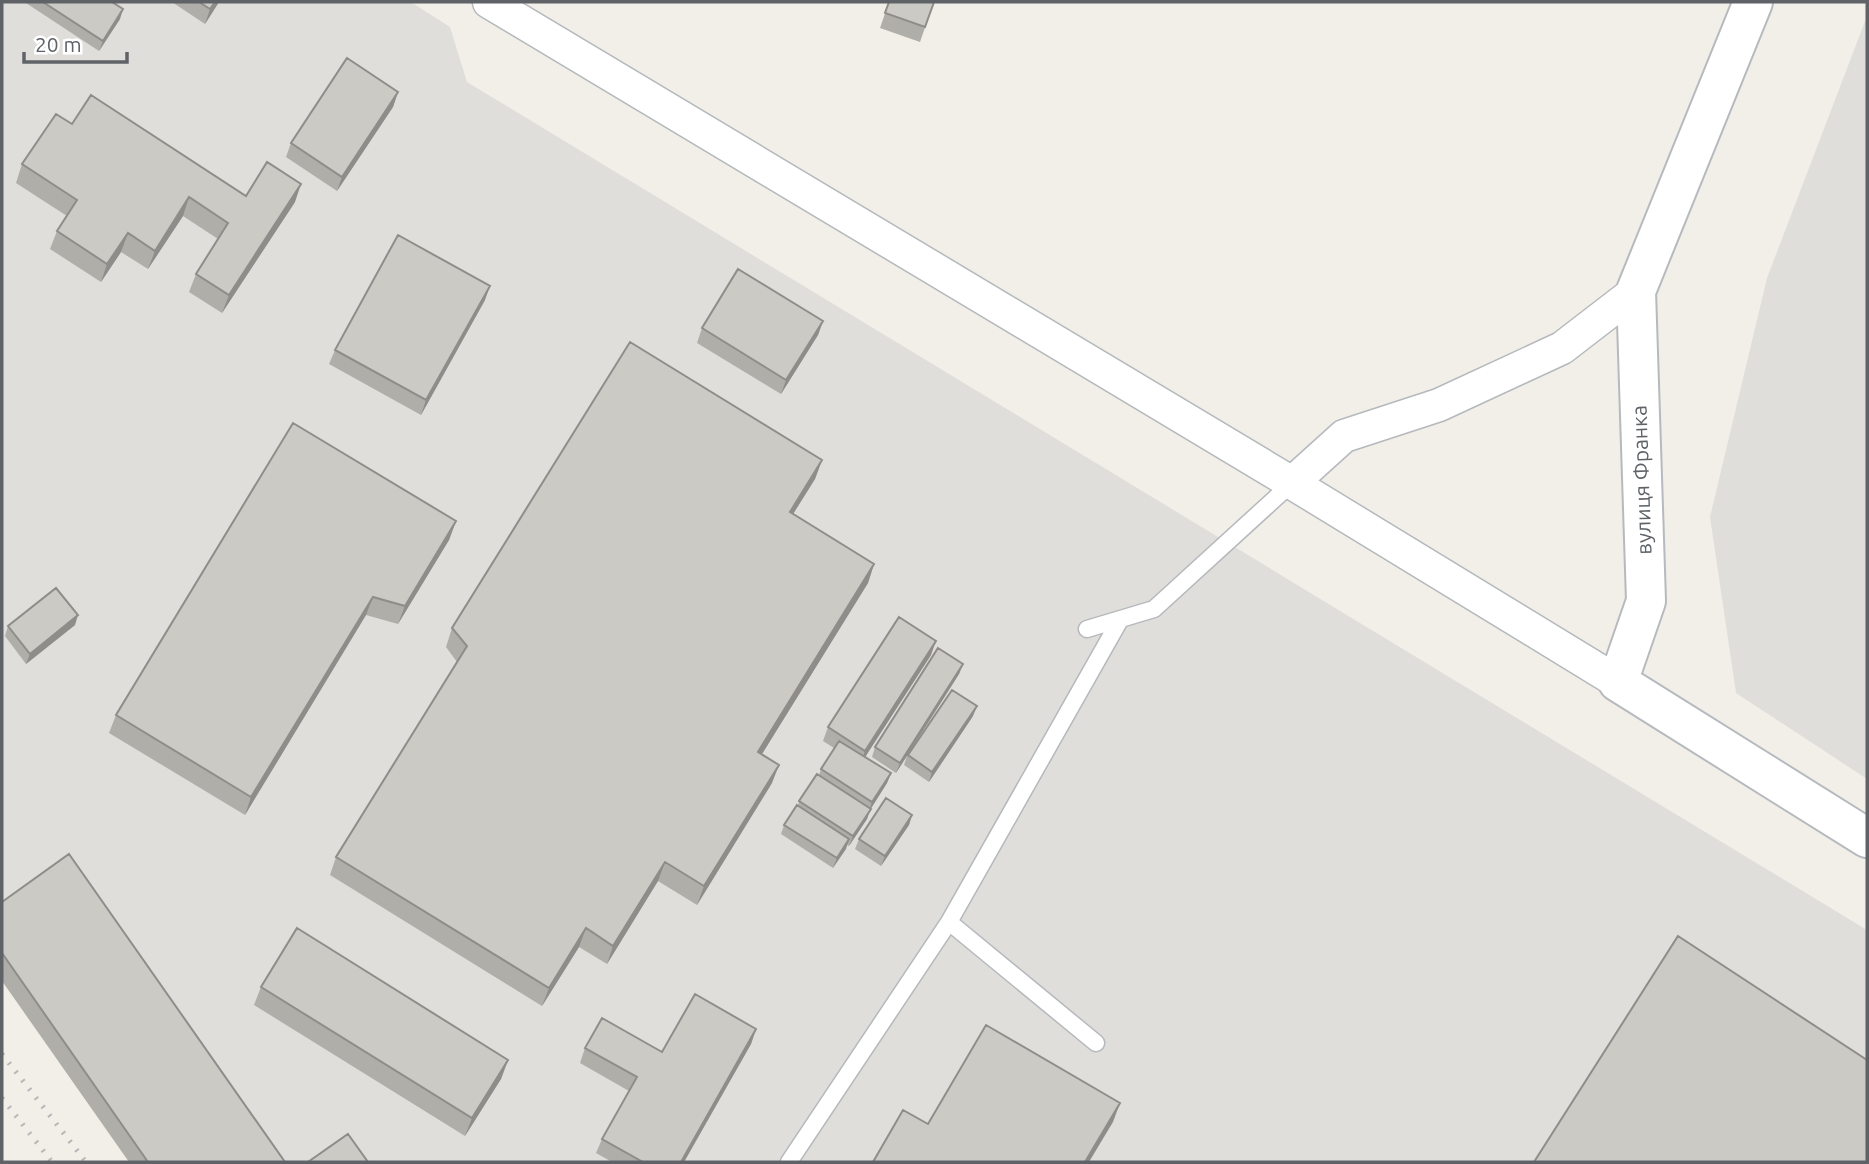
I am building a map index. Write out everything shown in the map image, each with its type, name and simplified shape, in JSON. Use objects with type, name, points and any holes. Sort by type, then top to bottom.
[{"type":"main road","name":"вулиця Франка","points":[[1618,682],[1646,601],[1636,291],[1753,2]]},
{"type":"main road","points":[[1618,682],[1867,838]]},
{"type":"street","points":[[489,2],[1292,483],[1618,682]]},
{"type":"street","points":[[1292,483],[1344,436],[1439,405],[1562,348],[1636,291]]},
{"type":"lane","points":[[1087,629],[1154,609],[1292,483]]},
{"type":"lane","points":[[789,1162],[949,922],[1119,620]]},
{"type":"lane","points":[[949,922],[1096,1043]]},
{"type":"shaded area","points":[[2,2],[411,2],[450,27],[467,82],[1867,930],[1867,1162],[185,1162],[2,971]]},
{"type":"shaded area","points":[[1867,16],[1867,779],[1736,693],[1710,517],[1767,278]]},
{"type":"building","points":[[43,2],[112,2],[123,9],[103,41]]},
{"type":"building","points":[[199,2],[215,2],[210,9]]},
{"type":"building","points":[[889,2],[934,2],[925,27],[885,13]]},
{"type":"building","points":[[347,58],[398,92],[342,177],[291,143]]},
{"type":"building","points":[[91,95],[246,196],[267,162],[301,184],[229,295],[196,274],[228,223],[189,197],[155,251],[128,233],[107,264],[57,231],[77,200],[22,164],[56,114],[72,124]]},
{"type":"building","points":[[398,235],[490,286],[426,400],[335,350]]},
{"type":"building","points":[[738,269],[823,321],[786,380],[702,328]]},
{"type":"building","points":[[630,342],[822,460],[790,512],[874,564],[758,752],[779,765],[704,886],[665,862],[613,946],[586,928],[549,988],[336,857],[467,646],[452,628]]},
{"type":"building","points":[[293,423],[456,521],[405,606],[373,597],[251,797],[116,715]]},
{"type":"building","points":[[56,588],[78,615],[30,654],[8,626]]},
{"type":"building","points":[[899,617],[936,641],[865,751],[828,727]]},
{"type":"building","points":[[938,648],[963,664],[900,763],[875,747]]},
{"type":"building","points":[[952,690],[977,706],[932,772],[908,755]]},
{"type":"building","points":[[839,741],[891,773],[872,802],[821,769]]},
{"type":"building","points":[[817,774],[871,809],[853,836],[799,801]]},
{"type":"building","points":[[886,798],[912,815],[885,856],[859,839]]},
{"type":"building","points":[[797,805],[849,839],[837,858],[784,825]]},
{"type":"building","points":[[69,854],[285,1162],[148,1162],[2,953],[2,902]]},
{"type":"building","points":[[297,928],[508,1060],[472,1118],[261,987]]},
{"type":"building","points":[[1678,936],[1867,1060],[1867,1162],[1534,1162]]},
{"type":"building","points":[[695,994],[756,1029],[681,1162],[643,1162],[602,1139],[637,1077],[585,1048],[602,1018],[662,1052]]},
{"type":"building","points":[[986,1025],[1120,1103],[1085,1162],[873,1162],[903,1110],[928,1124]]},
{"type":"building","points":[[348,1134],[368,1162],[308,1162]]},
{"type":"railway","points":[[2,1054],[86,1162]]},
{"type":"railway","points":[[2,1098],[52,1162]]}]
